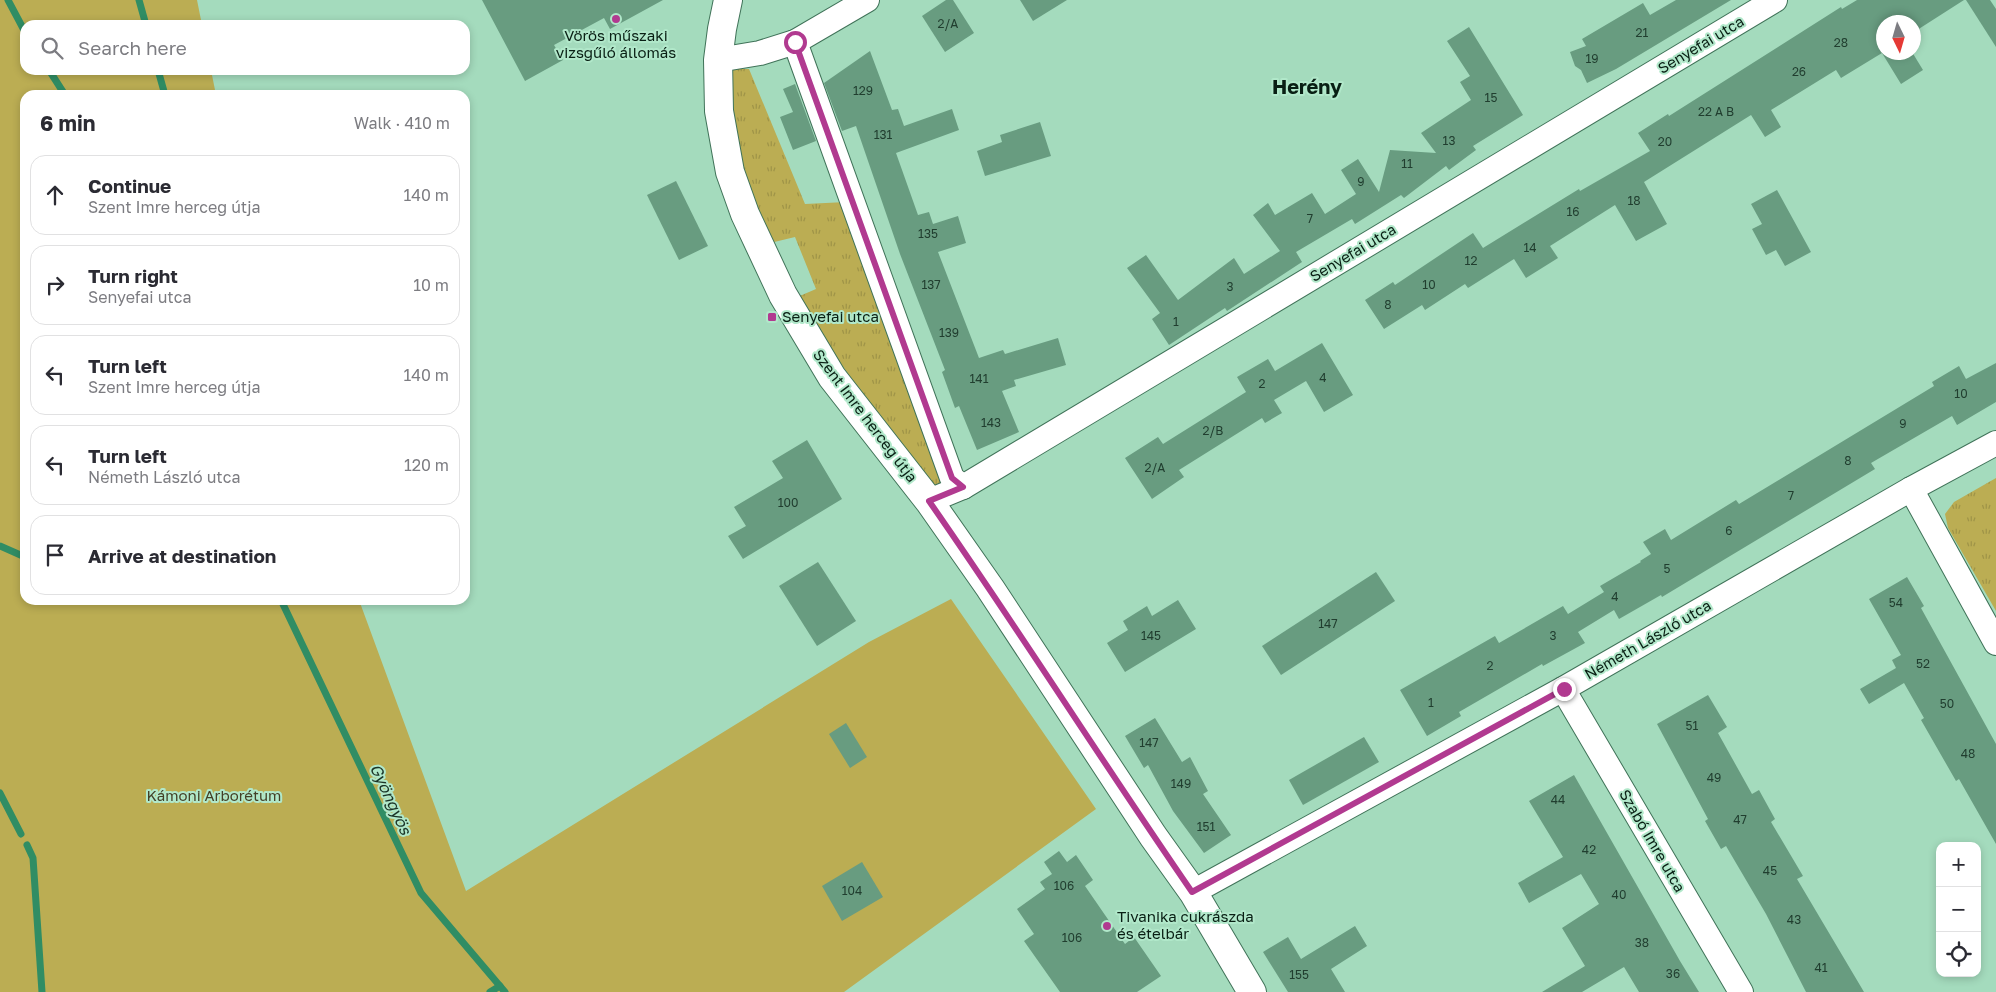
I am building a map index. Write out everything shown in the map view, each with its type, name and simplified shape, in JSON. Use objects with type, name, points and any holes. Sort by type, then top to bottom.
[{"type":"main road","name":"Szent Imre herceg útja","points":[[728,0],[718,60],[719,110],[730,172],[745,214],[783,296],[832,377],[929,501],[990,588],[1152,836],[1192,892],[1252,992]]},
{"type":"street","points":[[718,60],[760,53],[795,42],[867,0]]},
{"type":"street","name":"Senyefai utca","points":[[929,501],[963,487],[1775,0]]},
{"type":"street","points":[[795,42],[952,478],[963,487]]},
{"type":"street","name":"Németh László utca","points":[[1192,892],[1564,689],[1911,489],[1996,443]]},
{"type":"street","points":[[1911,489],[1996,643]]},
{"type":"street","name":"Szabó Imre utca","points":[[1564,689],[1741,992]]},
{"type":"green space","name":"Kámoni Arborétum","points":[[0,0],[197,0],[201,20],[20,20],[20,75],[212,75],[215,90],[20,90],[20,605],[361,605],[466,891],[869,642],[951,599],[1096,809],[844,992],[0,992]]},
{"type":"green space","points":[[731,69],[749,69],[805,204],[846,202],[952,478],[932,494],[795,298],[816,289],[795,237],[766,244],[737,157]]},
{"type":"green space","points":[[1996,478],[1996,611],[1948,528],[1945,514],[1954,502]]},
{"type":"building","points":[[482,0],[663,0],[610,29],[604,18],[554,45],[563,60],[525,81]]},
{"type":"building","points":[[946,0],[953,0],[974,33],[945,52],[922,16]]},
{"type":"building","points":[[1020,0],[1067,0],[1033,21]]},
{"type":"building","points":[[1676,0],[1731,0],[1616,69],[1587,83],[1581,70],[1575,66],[1570,52],[1586,46],[1582,39],[1643,3],[1650,15]]},
{"type":"building","points":[[1857,0],[1964,0],[1921,28],[1921,15],[1876,15],[1876,57],[1841,78],[1836,70],[1771,110],[1781,127],[1765,137],[1751,115],[1644,182],[1667,224],[1636,241],[1615,205],[1550,246],[1558,258],[1526,278],[1514,259],[1468,288],[1465,284],[1425,310],[1422,305],[1384,329],[1365,300],[1393,282],[1395,285],[1473,233],[1483,248],[1579,189],[1580,191],[1650,151],[1638,133],[1668,114],[1669,116],[1841,7],[1842,9]]},
{"type":"building","points":[[1966,0],[1990,0],[1996,9],[1996,47]]},
{"type":"building","points":[[1469,27],[1523,115],[1473,146],[1476,150],[1449,170],[1446,166],[1404,198],[1401,195],[1355,224],[1352,219],[1296,252],[1302,262],[1227,311],[1225,308],[1169,345],[1152,319],[1160,313],[1127,268],[1146,255],[1178,300],[1234,258],[1244,274],[1280,251],[1253,215],[1268,203],[1275,215],[1312,193],[1325,214],[1356,194],[1341,170],[1358,159],[1379,192],[1390,150],[1436,153],[1421,133],[1471,100],[1460,82],[1470,76],[1447,41]]},
{"type":"building","points":[[870,51],[892,110],[898,109],[904,126],[952,109],[959,130],[896,153],[918,215],[929,212],[933,224],[958,216],[966,243],[938,252],[979,358],[1003,350],[1005,354],[1058,338],[1066,365],[1014,380],[1016,386],[1002,391],[1019,432],[977,450],[959,406],[955,408],[942,372],[945,370],[900,254],[856,126],[842,131],[824,83]]},
{"type":"building","points":[[1886,60],[1917,60],[1923,70],[1901,84]]},
{"type":"building","points":[[795,84],[816,141],[793,150],[780,117],[793,112],[783,89]]},
{"type":"building","points":[[1040,122],[1051,156],[985,176],[977,151],[1002,142],[1000,135]]},
{"type":"building","points":[[676,181],[708,246],[679,260],[647,195]]},
{"type":"building","points":[[1777,190],[1811,252],[1785,266],[1776,250],[1766,255],[1752,229],[1762,224],[1751,204]]},
{"type":"building","points":[[1322,343],[1353,395],[1324,412],[1306,381],[1274,400],[1282,413],[1265,423],[1262,418],[1179,470],[1184,477],[1152,499],[1125,458],[1158,437],[1163,444],[1246,392],[1237,377],[1268,359],[1275,371]]},
{"type":"building","points":[[1996,363],[1996,402],[1957,425],[1952,416],[1871,463],[1875,469],[1662,597],[1661,595],[1619,619],[1614,610],[1578,632],[1585,643],[1543,666],[1542,664],[1459,712],[1461,716],[1427,736],[1400,690],[1495,636],[1499,643],[1563,606],[1568,614],[1604,592],[1600,586],[1651,554],[1643,542],[1665,529],[1671,540],[1736,500],[1739,504],[1934,386],[1932,382],[1959,366],[1966,379]]},
{"type":"building","points":[[807,440],[842,499],[743,559],[728,536],[746,526],[734,507],[783,478],[772,461]]},
{"type":"building","points":[[818,562],[856,621],[817,646],[779,586]]},
{"type":"building","points":[[1376,572],[1395,601],[1281,675],[1262,646]]},
{"type":"building","points":[[1907,577],[1924,606],[1921,608],[1996,744],[1996,844],[1959,779],[1956,781],[1921,720],[1924,718],[1904,683],[1869,704],[1860,689],[1896,668],[1892,660],[1901,655],[1869,599]]},
{"type":"building","points":[[1178,600],[1196,629],[1125,672],[1107,643],[1128,630],[1123,621],[1147,606],[1152,616]]},
{"type":"building","points":[[1708,695],[1727,727],[1718,733],[1752,794],[1759,790],[1775,819],[1771,822],[1803,876],[1797,879],[1864,992],[1806,992],[1766,914],[1726,846],[1721,849],[1705,821],[1708,819],[1657,724]]},
{"type":"building","points":[[1155,718],[1182,762],[1190,757],[1208,791],[1203,794],[1231,835],[1204,853],[1173,811],[1148,765],[1144,768],[1125,736]]},
{"type":"building","points":[[846,723],[867,757],[850,768],[829,734]]},
{"type":"building","points":[[1364,737],[1379,762],[1303,805],[1289,780]]},
{"type":"building","points":[[1574,775],[1699,992],[1639,992],[1624,967],[1582,992],[1542,992],[1585,966],[1562,928],[1599,904],[1581,874],[1529,903],[1518,883],[1563,857],[1529,801]]},
{"type":"building","points":[[1059,851],[1067,862],[1076,855],[1093,880],[1085,886],[1125,944],[1134,937],[1161,976],[1137,992],[1060,992],[1024,941],[1034,934],[1017,909],[1045,889],[1040,882],[1052,874],[1044,862]]},
{"type":"building","points":[[862,862],[883,897],[842,921],[822,886]]},
{"type":"building","points":[[1355,926],[1367,946],[1331,969],[1345,992],[1288,992],[1263,952],[1288,937],[1301,959]]},
{"type":"waterway","points":[[8,0],[20,23]]},
{"type":"waterway","name":"Gyöngyös","points":[[139,0],[145,20]]},
{"type":"waterway","points":[[52,75],[62,90]]},
{"type":"waterway","name":"Gyöngyös","points":[[159,75],[164,90]]},
{"type":"waterway","points":[[0,546],[20,555]]},
{"type":"waterway","name":"Gyöngyös","points":[[283,605],[421,893],[505,992]]},
{"type":"waterway","points":[[0,793],[21,834]]},
{"type":"waterway","points":[[27,845],[33,858],[42,992]]},
{"type":"waterway","points":[[490,992],[500,986]]},
{"type":"place","name":"Vörös műszaki vizsgűló állomás","points":[[616,19]]},
{"type":"place","name":"Senyefai utca","points":[[772,317]]},
{"type":"place","name":"Tivanika cukrászda és ételbár","points":[[1107,926]]},
{"type":"district","name":"Herény","points":[[1307,87]]},
{"type":"route","points":[[795,42],[952,478],[963,487],[929,501],[990,588],[1152,836],[1192,892],[1564,689]]}]
